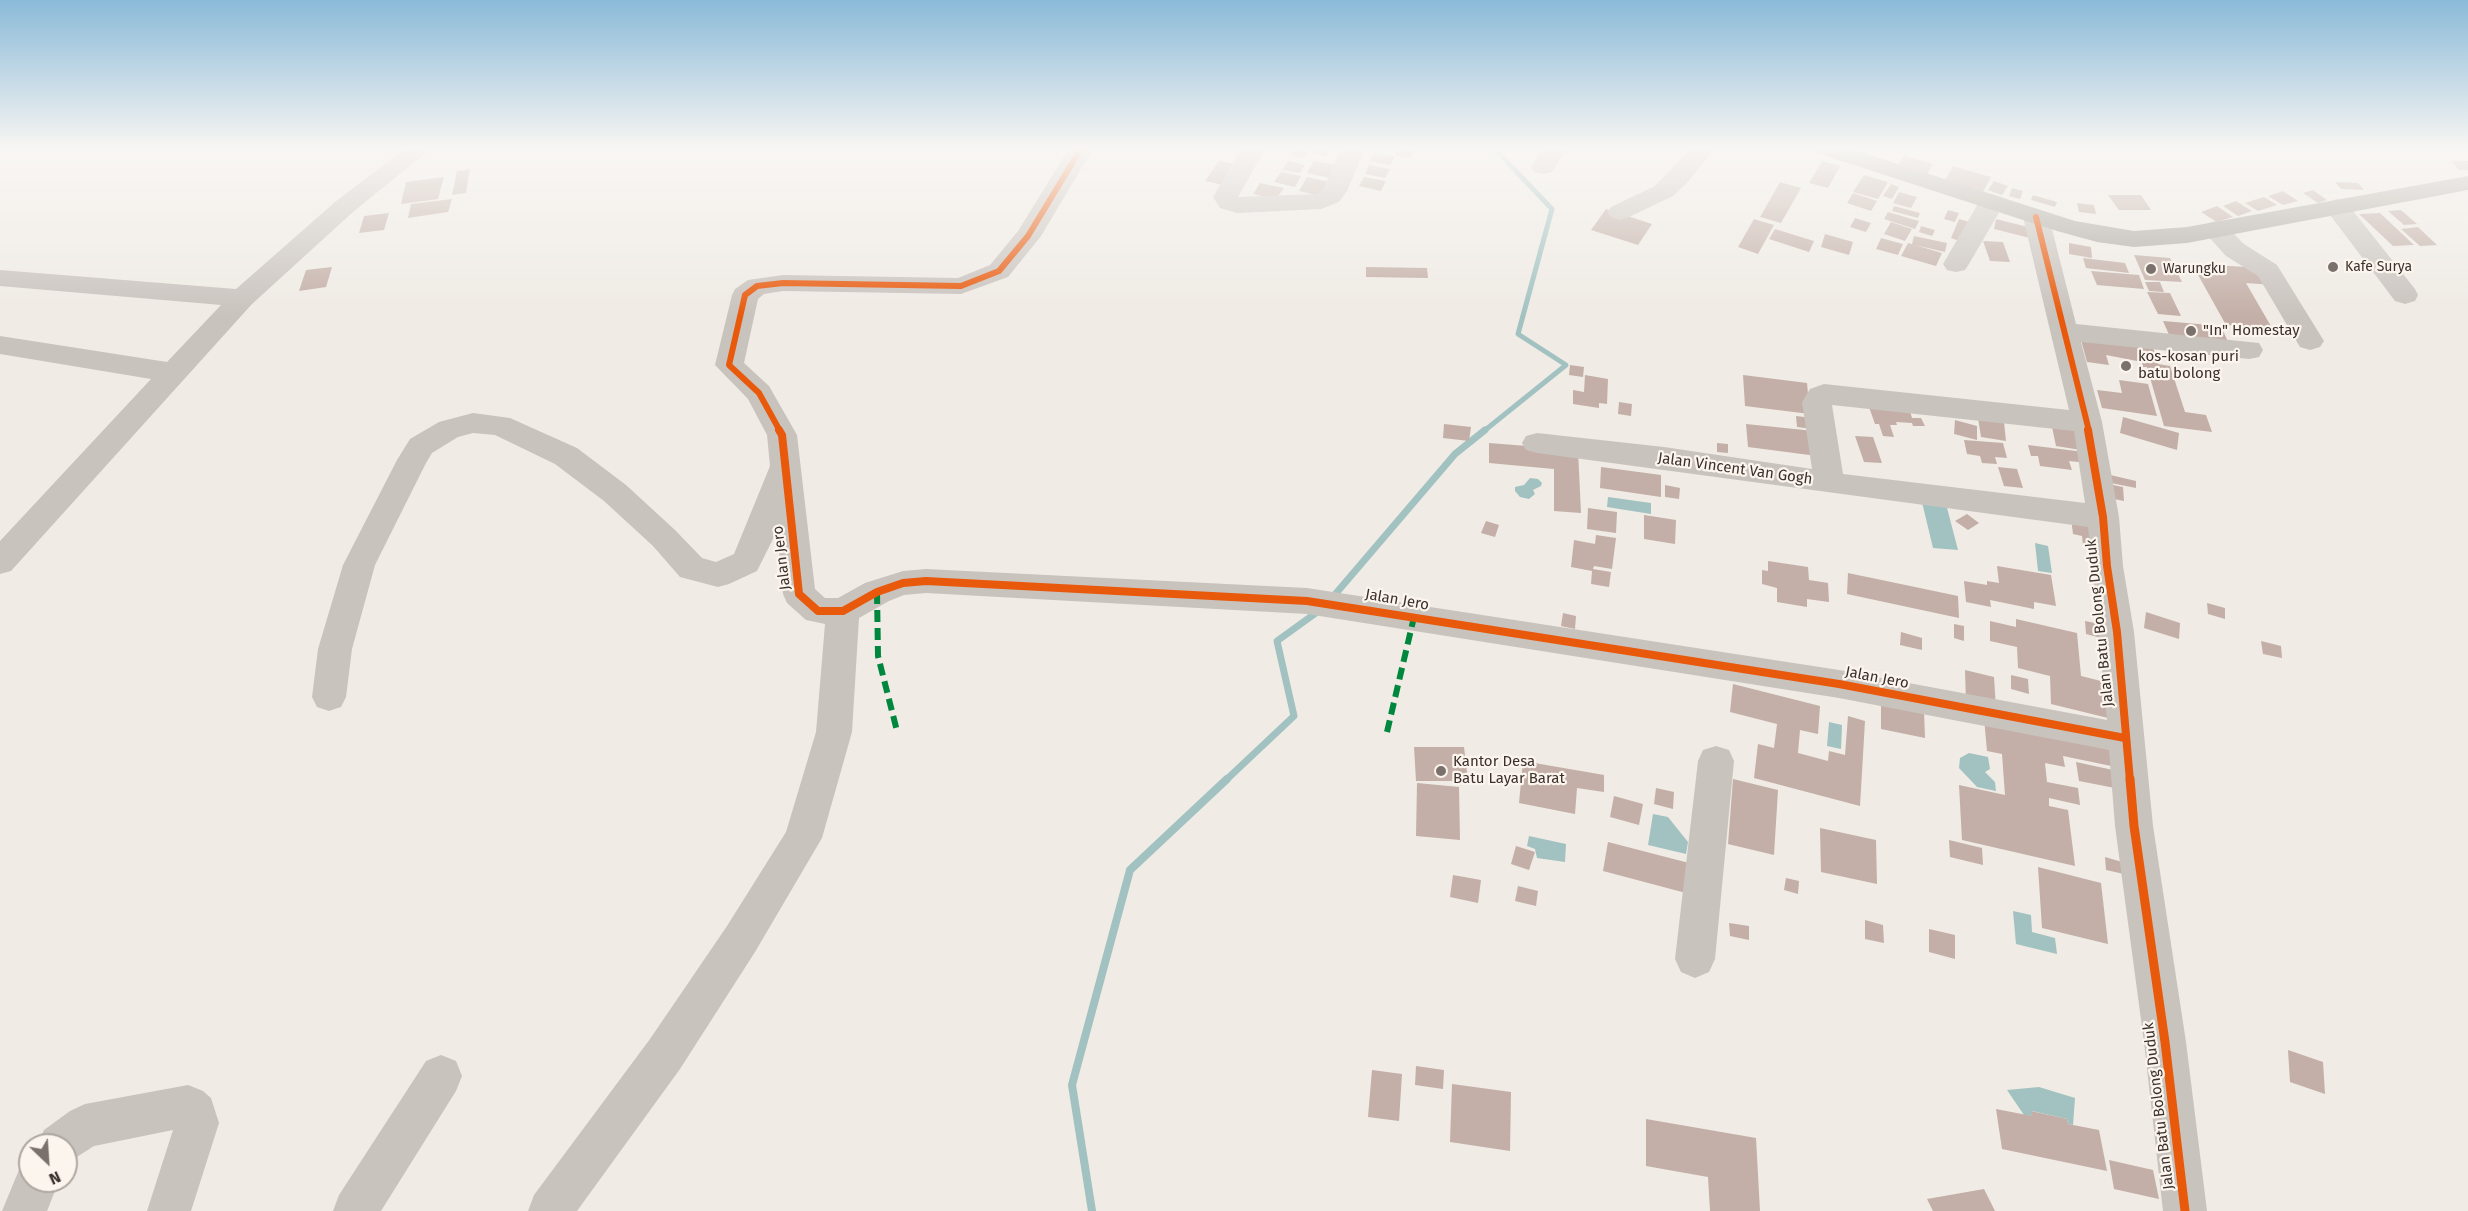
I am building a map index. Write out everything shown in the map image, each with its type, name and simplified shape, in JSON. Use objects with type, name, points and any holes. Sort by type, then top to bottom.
[{"type":"highway","points":[[1996,204],[2097,234],[2134,239],[2215,230],[2356,204]]},
{"type":"street","points":[[0,562],[243,298],[348,204]]},
{"type":"street","points":[[785,464],[782,435],[759,393],[729,365],[745,294],[757,286],[783,283],[961,286],[999,271],[1028,236],[1049,204]]},
{"type":"street","points":[[1231,204],[1273,204]]},
{"type":"street","points":[[1620,212],[1638,204]]},
{"type":"street","points":[[1956,264],[1991,204]]},
{"type":"street","points":[[2337,207],[2405,295]]},
{"type":"street","name":"Jalan Batu Bolong Duduk","points":[[2036,217],[2087,422],[2103,517],[2107,566],[2117,632],[2134,826],[2165,1042],[2185,1211]]},
{"type":"street","points":[[2215,230],[2235,250],[2268,271],[2310,341]]},
{"type":"street","points":[[0,278],[243,298]]},
{"type":"street","points":[[2066,332],[2249,350]]},
{"type":"street","points":[[0,345],[174,373]]},
{"type":"street","name":"Jalan Vincent Van Gogh","points":[[1537,443],[1664,458],[1829,483],[1817,402],[1824,394],[2087,422]]},
{"type":"street","name":"Jalan Jero","points":[[329,697],[334,649],[359,565],[412,460],[422,446],[449,429],[473,423],[500,425],[566,456],[615,493],[664,538],[691,568],[718,575],[746,562],[761,531],[785,464]]},
{"type":"street","name":"Jalan Jero","points":[[785,464],[799,594],[818,611],[843,611],[878,592],[903,583],[926,581],[1307,601],[1345,605],[1839,684],[2125,738]]},
{"type":"street","points":[[1829,483],[2103,517]]},
{"type":"street","points":[[550,1211],[665,1054],[741,939],[803,837],[834,732],[843,611]]},
{"type":"street","points":[[1695,960],[1716,761]]},
{"type":"street","points":[[355,1211],[441,1076]]},
{"type":"street","points":[[75,1133],[85,1126],[188,1106],[196,1113],[197,1123],[169,1211]]},
{"type":"street","points":[[24,1211],[32,1193]]},
{"type":"water","points":[[1530,478],[1538,479],[1542,483],[1541,486],[1533,490],[1535,494],[1529,499],[1520,497],[1515,487],[1524,485]]},
{"type":"water","points":[[1608,497],[1651,503],[1651,514],[1607,507]]},
{"type":"water","points":[[1921,498],[1945,500],[1958,550],[1933,548]]},
{"type":"water","points":[[2035,543],[2048,546],[2052,573],[2038,571]]},
{"type":"water","points":[[1829,722],[1842,725],[1841,749],[1827,746]]},
{"type":"water","points":[[1969,753],[1988,757],[1990,769],[1985,772],[1995,782],[1996,791],[1977,787],[1959,768],[1960,758]]},
{"type":"water","points":[[1653,814],[1668,817],[1688,842],[1686,854],[1648,845]]},
{"type":"water","points":[[1529,836],[1566,844],[1565,862],[1537,858],[1535,849],[1527,846]]},
{"type":"water","points":[[2013,911],[2031,915],[2032,932],[2055,938],[2057,954],[2016,944]]},
{"type":"water","points":[[2039,1087],[2075,1098],[2073,1125],[2068,1124],[2067,1119],[2032,1111],[2032,1116],[2024,1115],[2007,1090]]},
{"type":"building","points":[[411,204],[451,204],[448,212],[408,218]]},
{"type":"building","points":[[1768,204],[1792,204],[1781,223],[1760,217]]},
{"type":"building","points":[[1849,204],[1875,204],[1871,211]]},
{"type":"building","points":[[1895,204],[1913,204],[1911,208]]},
{"type":"building","points":[[2043,204],[2056,204],[2055,207]]},
{"type":"building","points":[[2077,204],[2094,205],[2096,214],[2079,212]]},
{"type":"building","points":[[2114,204],[2147,204],[2151,210],[2119,210]]},
{"type":"building","points":[[2240,204],[2252,211],[2238,216],[2223,206]]},
{"type":"building","points":[[2246,204],[2277,205],[2258,211]]},
{"type":"building","points":[[1894,206],[1920,213],[1918,218],[1892,211]]},
{"type":"building","points":[[2217,206],[2233,217],[2217,222],[2201,212]]},
{"type":"building","points":[[1606,209],[1652,224],[1638,245],[1591,230]]},
{"type":"building","points":[[1948,210],[1959,213],[1955,222],[1944,219]]},
{"type":"building","points":[[2401,210],[2417,224],[2404,225],[2388,211]]},
{"type":"building","points":[[1888,212],[1919,221],[1915,229],[1884,219]]},
{"type":"building","points":[[389,213],[384,230],[359,233],[364,216]]},
{"type":"building","points":[[2380,213],[2414,245],[2393,246],[2359,214]]},
{"type":"building","points":[[1855,218],[1871,223],[1866,232],[1850,227]]},
{"type":"building","points":[[1754,219],[1774,225],[1758,254],[1738,247]]},
{"type":"building","points":[[1959,219],[1974,223],[1965,243],[1951,238]]},
{"type":"building","points":[[1996,219],[2032,228],[2030,238],[1994,229]]},
{"type":"building","points":[[1891,222],[1912,229],[1905,241],[1884,234]]},
{"type":"building","points":[[1921,226],[1935,230],[1932,236],[1919,232]]},
{"type":"building","points":[[2418,227],[2437,245],[2420,246],[2401,229]]},
{"type":"building","points":[[1775,229],[1814,241],[1809,252],[1769,239]]},
{"type":"building","points":[[1825,234],[1853,242],[1849,255],[1821,247]]},
{"type":"building","points":[[1914,236],[1947,243],[1945,252],[1915,245],[1942,253],[1936,266],[1901,256],[1908,243],[1912,244]]},
{"type":"building","points":[[1881,238],[1903,244],[1898,255],[1876,249]]},
{"type":"building","points":[[1983,241],[2003,242],[2010,262],[1990,261]]},
{"type":"building","points":[[2069,243],[2091,247],[2092,258],[2069,254]]},
{"type":"building","points":[[2134,255],[2170,258],[2182,282],[2145,280]]},
{"type":"building","points":[[2083,258],[2125,263],[2129,273],[2086,268]]},
{"type":"building","points":[[2197,264],[2263,268],[2273,285],[2246,283],[2272,328],[2226,325],[2197,273],[2202,274]]},
{"type":"building","points":[[332,267],[326,287],[299,291],[306,270]]},
{"type":"building","points":[[1366,267],[1427,268],[1428,278],[1366,277]]},
{"type":"building","points":[[2091,271],[2139,275],[2144,289],[2097,285]]},
{"type":"building","points":[[2145,282],[2160,282],[2164,292],[2149,291]]},
{"type":"building","points":[[2147,292],[2170,293],[2181,316],[2158,314]]},
{"type":"building","points":[[2163,321],[2221,326],[2228,342],[2170,337]]},
{"type":"building","points":[[2080,336],[2152,344],[2158,364],[2170,366],[2185,412],[2206,415],[2212,432],[2164,426],[2147,367],[2143,367],[2142,362],[2106,355],[2109,365],[2087,362]]},
{"type":"building","points":[[1570,365],[1584,367],[1583,377],[1569,375]]},
{"type":"building","points":[[1585,375],[1608,379],[1607,404],[1599,403],[1599,408],[1573,404],[1573,390],[1584,392]]},
{"type":"building","points":[[1743,375],[1807,383],[1810,414],[1745,406]]},
{"type":"building","points":[[2119,380],[2148,384],[2157,416],[2102,408],[2097,390],[2122,393]]},
{"type":"building","points":[[1619,402],[1632,404],[1631,416],[1618,414]]},
{"type":"building","points":[[1869,407],[1910,411],[1912,418],[1921,418],[1925,426],[1896,422],[1897,425],[1890,425],[1894,437],[1883,436],[1879,424],[1875,424]]},
{"type":"building","points":[[1796,416],[1812,418],[1813,429],[1797,427]]},
{"type":"building","points":[[2123,417],[2179,433],[2177,450],[2120,433]]},
{"type":"building","points":[[1978,418],[2004,422],[2006,441],[1981,437]]},
{"type":"building","points":[[1955,420],[1977,426],[1977,440],[1954,434]]},
{"type":"building","points":[[2051,422],[2081,426],[2087,451],[2056,446]]},
{"type":"building","points":[[1444,424],[1471,427],[1469,441],[1443,438]]},
{"type":"building","points":[[1746,424],[1814,431],[1817,456],[1748,447]]},
{"type":"building","points":[[1855,436],[1873,437],[1882,463],[1864,462]]},
{"type":"building","points":[[1964,440],[2003,443],[2007,458],[1995,457],[1997,464],[1982,463],[1980,456],[1967,454]]},
{"type":"building","points":[[1489,443],[1578,450],[1581,513],[1554,511],[1554,469],[1489,463]]},
{"type":"building","points":[[1717,443],[1728,444],[1728,453],[1717,452]]},
{"type":"building","points":[[2028,445],[2084,452],[2088,463],[2069,461],[2072,470],[2040,466],[2038,456],[2031,456]]},
{"type":"building","points":[[1601,467],[1661,475],[1661,497],[1600,488]]},
{"type":"building","points":[[1998,467],[2017,469],[2023,488],[2004,486]]},
{"type":"building","points":[[2106,474],[2136,481],[2136,488],[2106,482]]},
{"type":"building","points":[[2108,484],[2123,487],[2124,501],[2109,498]]},
{"type":"building","points":[[1665,485],[1680,488],[1679,499],[1665,497]]},
{"type":"building","points":[[1588,508],[1617,512],[1616,533],[1587,529]]},
{"type":"building","points":[[1967,514],[1979,523],[1968,530],[1955,521]]},
{"type":"building","points":[[1644,515],[1676,520],[1675,544],[1644,539]]},
{"type":"building","points":[[2071,518],[2097,523],[2102,548],[2083,545],[2082,536],[2073,534]]},
{"type":"building","points":[[1486,521],[1499,525],[1495,537],[1481,533]]},
{"type":"building","points":[[1596,535],[1616,538],[1612,569],[1594,566],[1593,569],[1611,572],[1609,587],[1591,584],[1592,571],[1571,567],[1574,540],[1595,544]]},
{"type":"building","points":[[1768,561],[1808,567],[1809,580],[1828,583],[1829,602],[1807,599],[1807,607],[1777,602],[1777,588],[1762,584],[1762,570],[1768,571]]},
{"type":"building","points":[[1997,566],[2051,575],[2056,606],[2034,602],[2034,609],[1990,600],[1991,607],[1966,602],[1964,581],[1987,585],[1987,581],[1999,583]]},
{"type":"building","points":[[1848,573],[1958,596],[1959,618],[1847,594]]},
{"type":"building","points":[[2207,603],[2225,608],[2225,619],[2208,614]]},
{"type":"building","points":[[2146,612],[2180,623],[2179,639],[2144,628]]},
{"type":"building","points":[[1563,613],[1576,616],[1575,629],[1561,626]]},
{"type":"building","points":[[2016,619],[2077,633],[2081,676],[2105,682],[2108,718],[2051,704],[2050,676],[2018,668],[2017,647],[1990,641],[1990,621],[2016,627]]},
{"type":"building","points":[[2085,621],[2105,625],[2105,639],[2086,634]]},
{"type":"building","points":[[1954,624],[1964,626],[1964,641],[1954,638]]},
{"type":"building","points":[[1901,632],[1922,638],[1922,650],[1900,645]]},
{"type":"building","points":[[2261,641],[2281,646],[2282,658],[2263,654]]},
{"type":"building","points":[[1965,670],[1994,677],[1996,709],[1966,703]]},
{"type":"building","points":[[2011,675],[2028,679],[2029,694],[2011,689]]},
{"type":"building","points":[[1733,684],[1820,706],[1818,734],[1800,730],[1798,753],[1828,761],[1829,751],[1845,755],[1848,716],[1865,721],[1860,806],[1754,778],[1758,744],[1774,748],[1777,724],[1730,712]]},
{"type":"building","points":[[1881,701],[1924,711],[1925,738],[1881,729]]},
{"type":"building","points":[[1984,718],[2113,745],[2116,767],[2063,756],[2065,767],[2045,763],[2047,782],[2078,788],[2080,805],[2049,798],[2049,806],[2068,810],[2075,866],[1962,840],[1959,785],[2005,795],[2002,754],[1987,751]]},
{"type":"building","points":[[1414,747],[1464,747],[1468,781],[1416,781]]},
{"type":"building","points":[[1523,761],[1604,775],[1604,792],[1577,788],[1575,814],[1519,803]]},
{"type":"building","points":[[2076,762],[2113,770],[2115,788],[2079,781]]},
{"type":"building","points":[[1733,779],[1778,790],[1774,855],[1728,844]]},
{"type":"building","points":[[1417,783],[1459,787],[1460,840],[1416,836]]},
{"type":"building","points":[[1656,788],[1674,792],[1673,809],[1654,804]]},
{"type":"building","points":[[1614,796],[1643,804],[1639,825],[1610,817]]},
{"type":"building","points":[[1820,828],[1876,840],[1877,884],[1821,872]]},
{"type":"building","points":[[1949,840],[1982,848],[1983,865],[1950,857]]},
{"type":"building","points":[[1608,842],[1689,863],[1686,893],[1603,871]]},
{"type":"building","points":[[1516,846],[1535,852],[1529,870],[1511,864]]},
{"type":"building","points":[[2105,857],[2122,862],[2124,874],[2106,870]]},
{"type":"building","points":[[2038,867],[2101,883],[2108,944],[2042,928]]},
{"type":"building","points":[[1453,875],[1481,880],[1478,903],[1450,897]]},
{"type":"building","points":[[1786,878],[1799,881],[1798,894],[1784,890]]},
{"type":"building","points":[[1518,886],[1538,891],[1536,906],[1515,901]]},
{"type":"building","points":[[1865,920],[1883,925],[1884,943],[1865,939]]},
{"type":"building","points":[[1729,923],[1749,926],[1749,940],[1730,936]]},
{"type":"building","points":[[1929,929],[1955,935],[1955,959],[1929,952]]},
{"type":"building","points":[[2288,1050],[2323,1062],[2325,1094],[2290,1082]]},
{"type":"building","points":[[1416,1066],[1444,1070],[1443,1089],[1415,1085]]},
{"type":"building","points":[[1372,1070],[1402,1074],[1399,1121],[1368,1117]]},
{"type":"building","points":[[1452,1084],[1511,1092],[1510,1151],[1450,1142]]},
{"type":"building","points":[[1996,1109],[2032,1116],[2031,1111],[2067,1119],[2068,1124],[2099,1130],[2107,1171],[2002,1149]]},
{"type":"building","points":[[1646,1119],[1756,1138],[1760,1211],[1710,1211],[1708,1177],[1646,1166]]},
{"type":"building","points":[[2109,1160],[2153,1170],[2159,1199],[2114,1189]]},
{"type":"building","points":[[1984,1189],[1995,1211],[1933,1211],[1927,1199]]},
{"type":"waterway","points":[[1484,431],[1566,365],[1518,334],[1552,209],[1547,204]]},
{"type":"waterway","points":[[1332,598],[1455,454],[1485,430]]},
{"type":"waterway","points":[[1225,781],[1294,716],[1277,641],[1320,610]]},
{"type":"waterway","points":[[1092,1211],[1072,1085],[1130,870],[1227,779]]},
{"type":"marked path","points":[[877,592],[878,656],[897,731]]},
{"type":"marked path","points":[[1387,732],[1414,617]]},
{"type":"cycle path","points":[[1049,204],[1028,236],[999,271],[961,286],[783,283],[757,286],[745,295],[729,365],[759,393],[782,435],[799,594],[818,611],[843,611],[877,592],[903,583],[926,581],[1307,601],[1839,684],[2125,738]]},
{"type":"cycle path","points":[[2036,217],[2087,422],[2103,517],[2107,566],[2117,632],[2134,826],[2165,1042],[2185,1211]]},
{"type":"place","name":"Kafe Surya","points":[[2333,267]]},
{"type":"place","name":"Warungku","points":[[2151,269]]},
{"type":"place","name":"\"In\" Homestay","points":[[2191,331]]},
{"type":"place","name":"kos-kosan puri batu bolong","points":[[2126,366]]},
{"type":"place","name":"Kantor Desa Batu Layar Barat","points":[[1441,771]]}]
